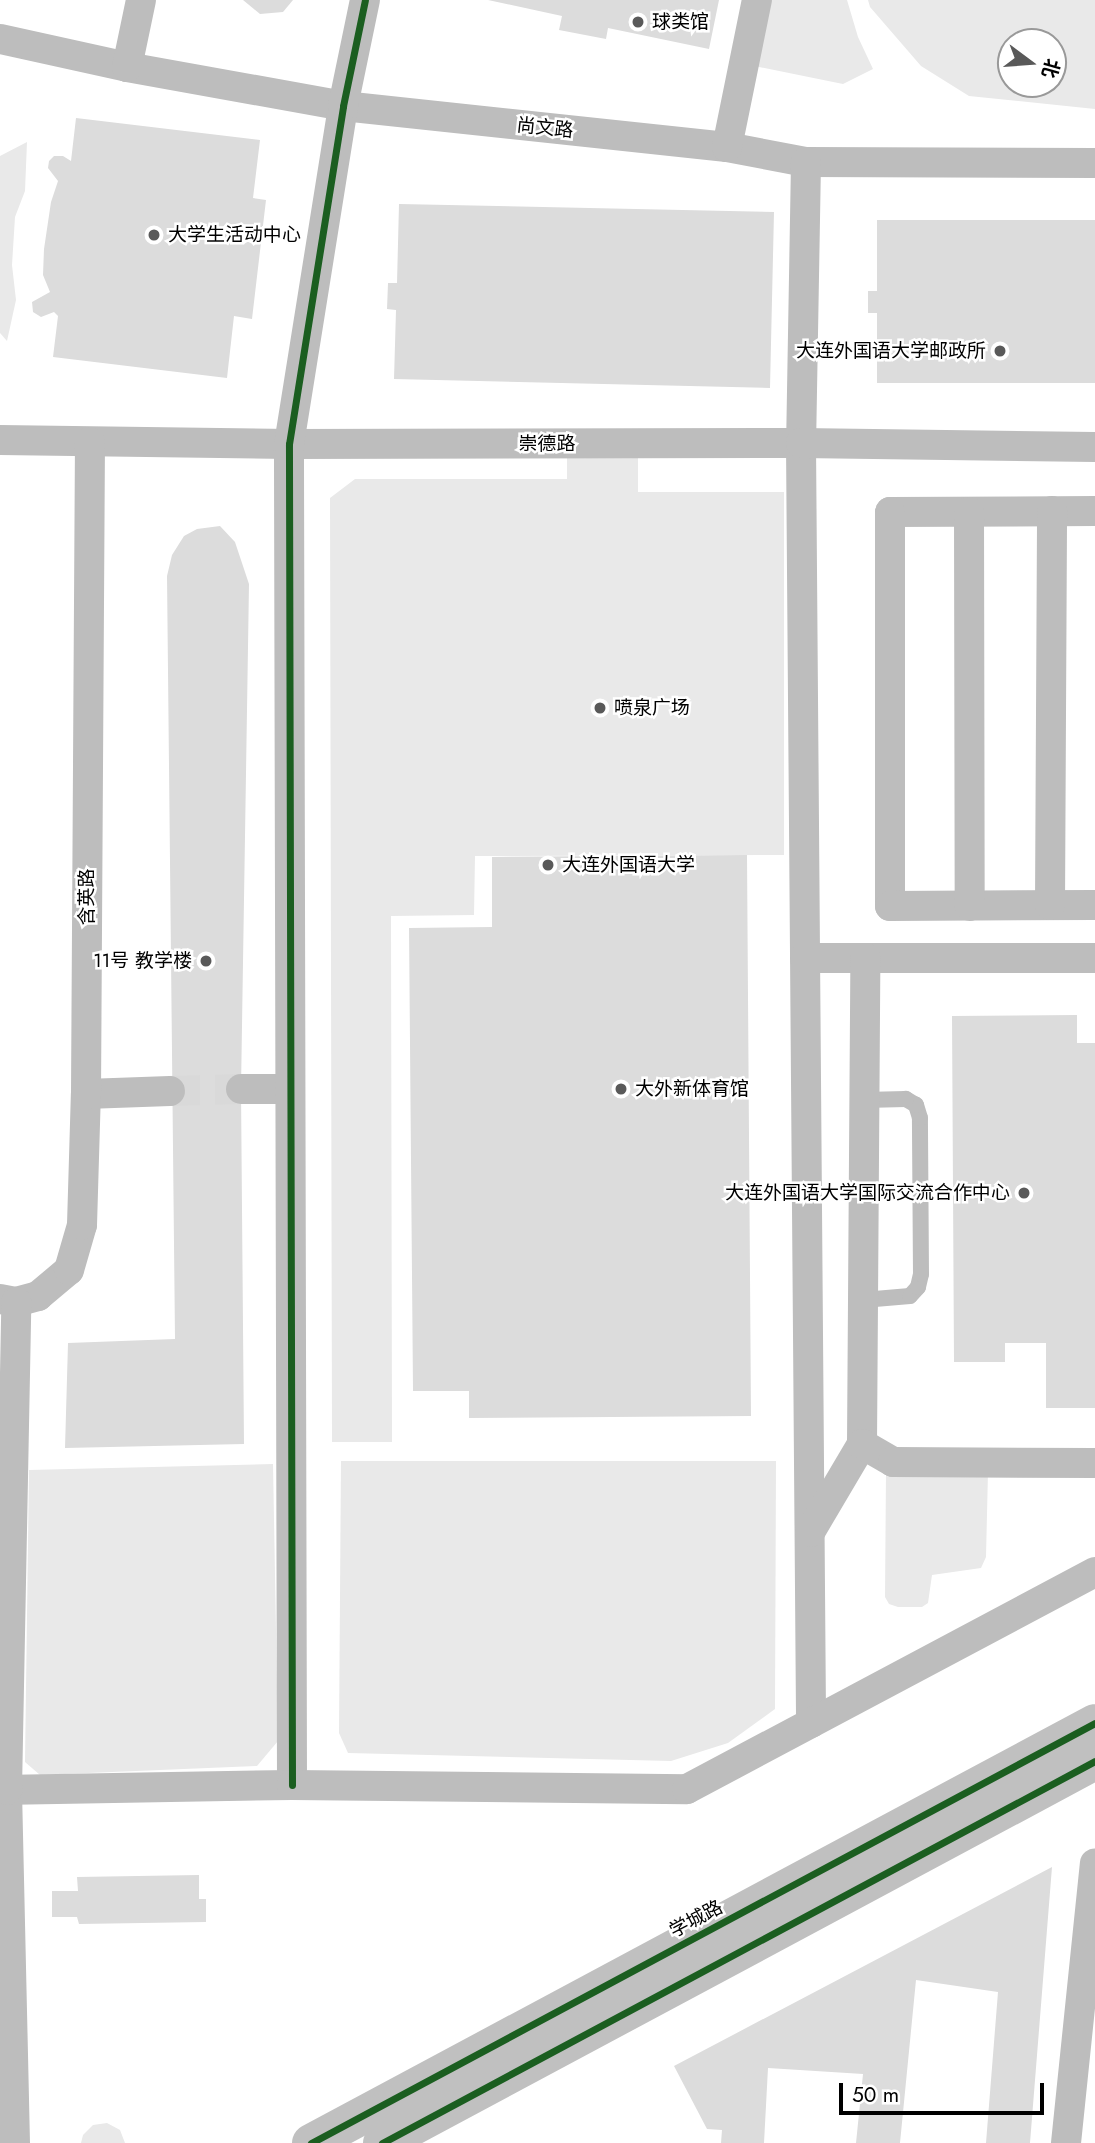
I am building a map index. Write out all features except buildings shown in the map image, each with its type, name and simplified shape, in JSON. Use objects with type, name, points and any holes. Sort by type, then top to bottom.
[{"type":"main road","name":"学城路","points":[[311,2143],[1095,1723]]},
{"type":"main road","points":[[382,2143],[1095,1761]]},
{"type":"street","points":[[127,66],[141,0]]},
{"type":"street","points":[[292,1785],[289,444],[343,106],[365,0]]},
{"type":"street","points":[[727,147],[757,0]]},
{"type":"street","name":"尚文路","points":[[0,39],[127,66],[343,106],[727,147],[806,162],[1095,163]]},
{"type":"street","points":[[806,162],[801,443],[811,1723]]},
{"type":"street","name":"崇德路","points":[[0,440],[289,444],[801,443],[1095,447]]},
{"type":"street","name":"含英路","points":[[8,1301],[38,1296],[69,1270],[82,1225],[86,1094],[90,442]]},
{"type":"street","points":[[1095,511],[890,512],[891,906],[1095,905]]},
{"type":"street","points":[[969,512],[970,906]]},
{"type":"street","points":[[1050,905],[1052,512]]},
{"type":"street","points":[[805,958],[1095,958]]},
{"type":"street","points":[[809,1533],[862,1444],[865,958]]},
{"type":"street","points":[[241,1089],[290,1089]]},
{"type":"street","points":[[86,1094],[170,1091]]},
{"type":"street","points":[[8,1301],[3,1790],[6,2039],[16,2143]]},
{"type":"street","points":[[862,1444],[893,1462],[1095,1463]]},
{"type":"street","points":[[3,1790],[292,1785],[687,1789],[1095,1573]]},
{"type":"street","points":[[1066,2143],[1089,1989],[1095,1864]]},
{"type":"lane","points":[[863,1300],[909,1296],[918,1287],[921,1274],[920,1118],[916,1105],[906,1099],[864,1100]]},
{"type":"shaded area","points":[[768,0],[847,0],[858,37],[873,69],[843,84],[754,66]]},
{"type":"shaded area","points":[[868,0],[1095,0],[1095,109],[969,96],[921,66],[870,7]]},
{"type":"shaded area","points":[[27,142],[25,191],[15,217],[12,265],[16,300],[7,341],[0,333],[0,156]]},
{"type":"shaded area","points":[[567,455],[638,455],[638,492],[784,492],[784,855],[475,856],[474,915],[391,916],[392,1442],[332,1442],[330,498],[355,479],[567,479]]},
{"type":"shaded area","points":[[341,1461],[776,1461],[775,1709],[728,1743],[671,1761],[348,1753],[339,1733]]},
{"type":"shaded area","points":[[273,1464],[278,1741],[257,1766],[40,1775],[25,1762],[29,1470]]},
{"type":"shaded area","points":[[886,1471],[988,1472],[986,1557],[981,1568],[932,1575],[928,1603],[922,1607],[898,1607],[889,1604],[885,1597]]},
{"type":"shaded area","points":[[107,2123],[120,2130],[125,2143],[81,2143],[83,2135],[93,2125]]},
{"type":"tunnel","points":[[170,1091],[241,1089]]},
{"type":"cycle path","points":[[292,1785],[289,444],[343,106],[365,0]]},
{"type":"cycle path","points":[[311,2143],[1095,1723]]},
{"type":"cycle path","points":[[382,2143],[1095,1761]]},
{"type":"place","name":"球类馆","points":[[638,22]]},
{"type":"place","name":"大学生活动中心","points":[[154,235]]},
{"type":"place","name":"大连外国语大学邮政所","points":[[1000,351]]},
{"type":"place","name":"喷泉广场","points":[[600,708]]},
{"type":"place","name":"大连外国语大学","points":[[548,865]]},
{"type":"place","name":"11号 教学楼","points":[[206,961]]},
{"type":"place","name":"大外新体育馆","points":[[621,1089]]},
{"type":"place","name":"大连外国语大学国际交流合作中心","points":[[1024,1193]]}]
